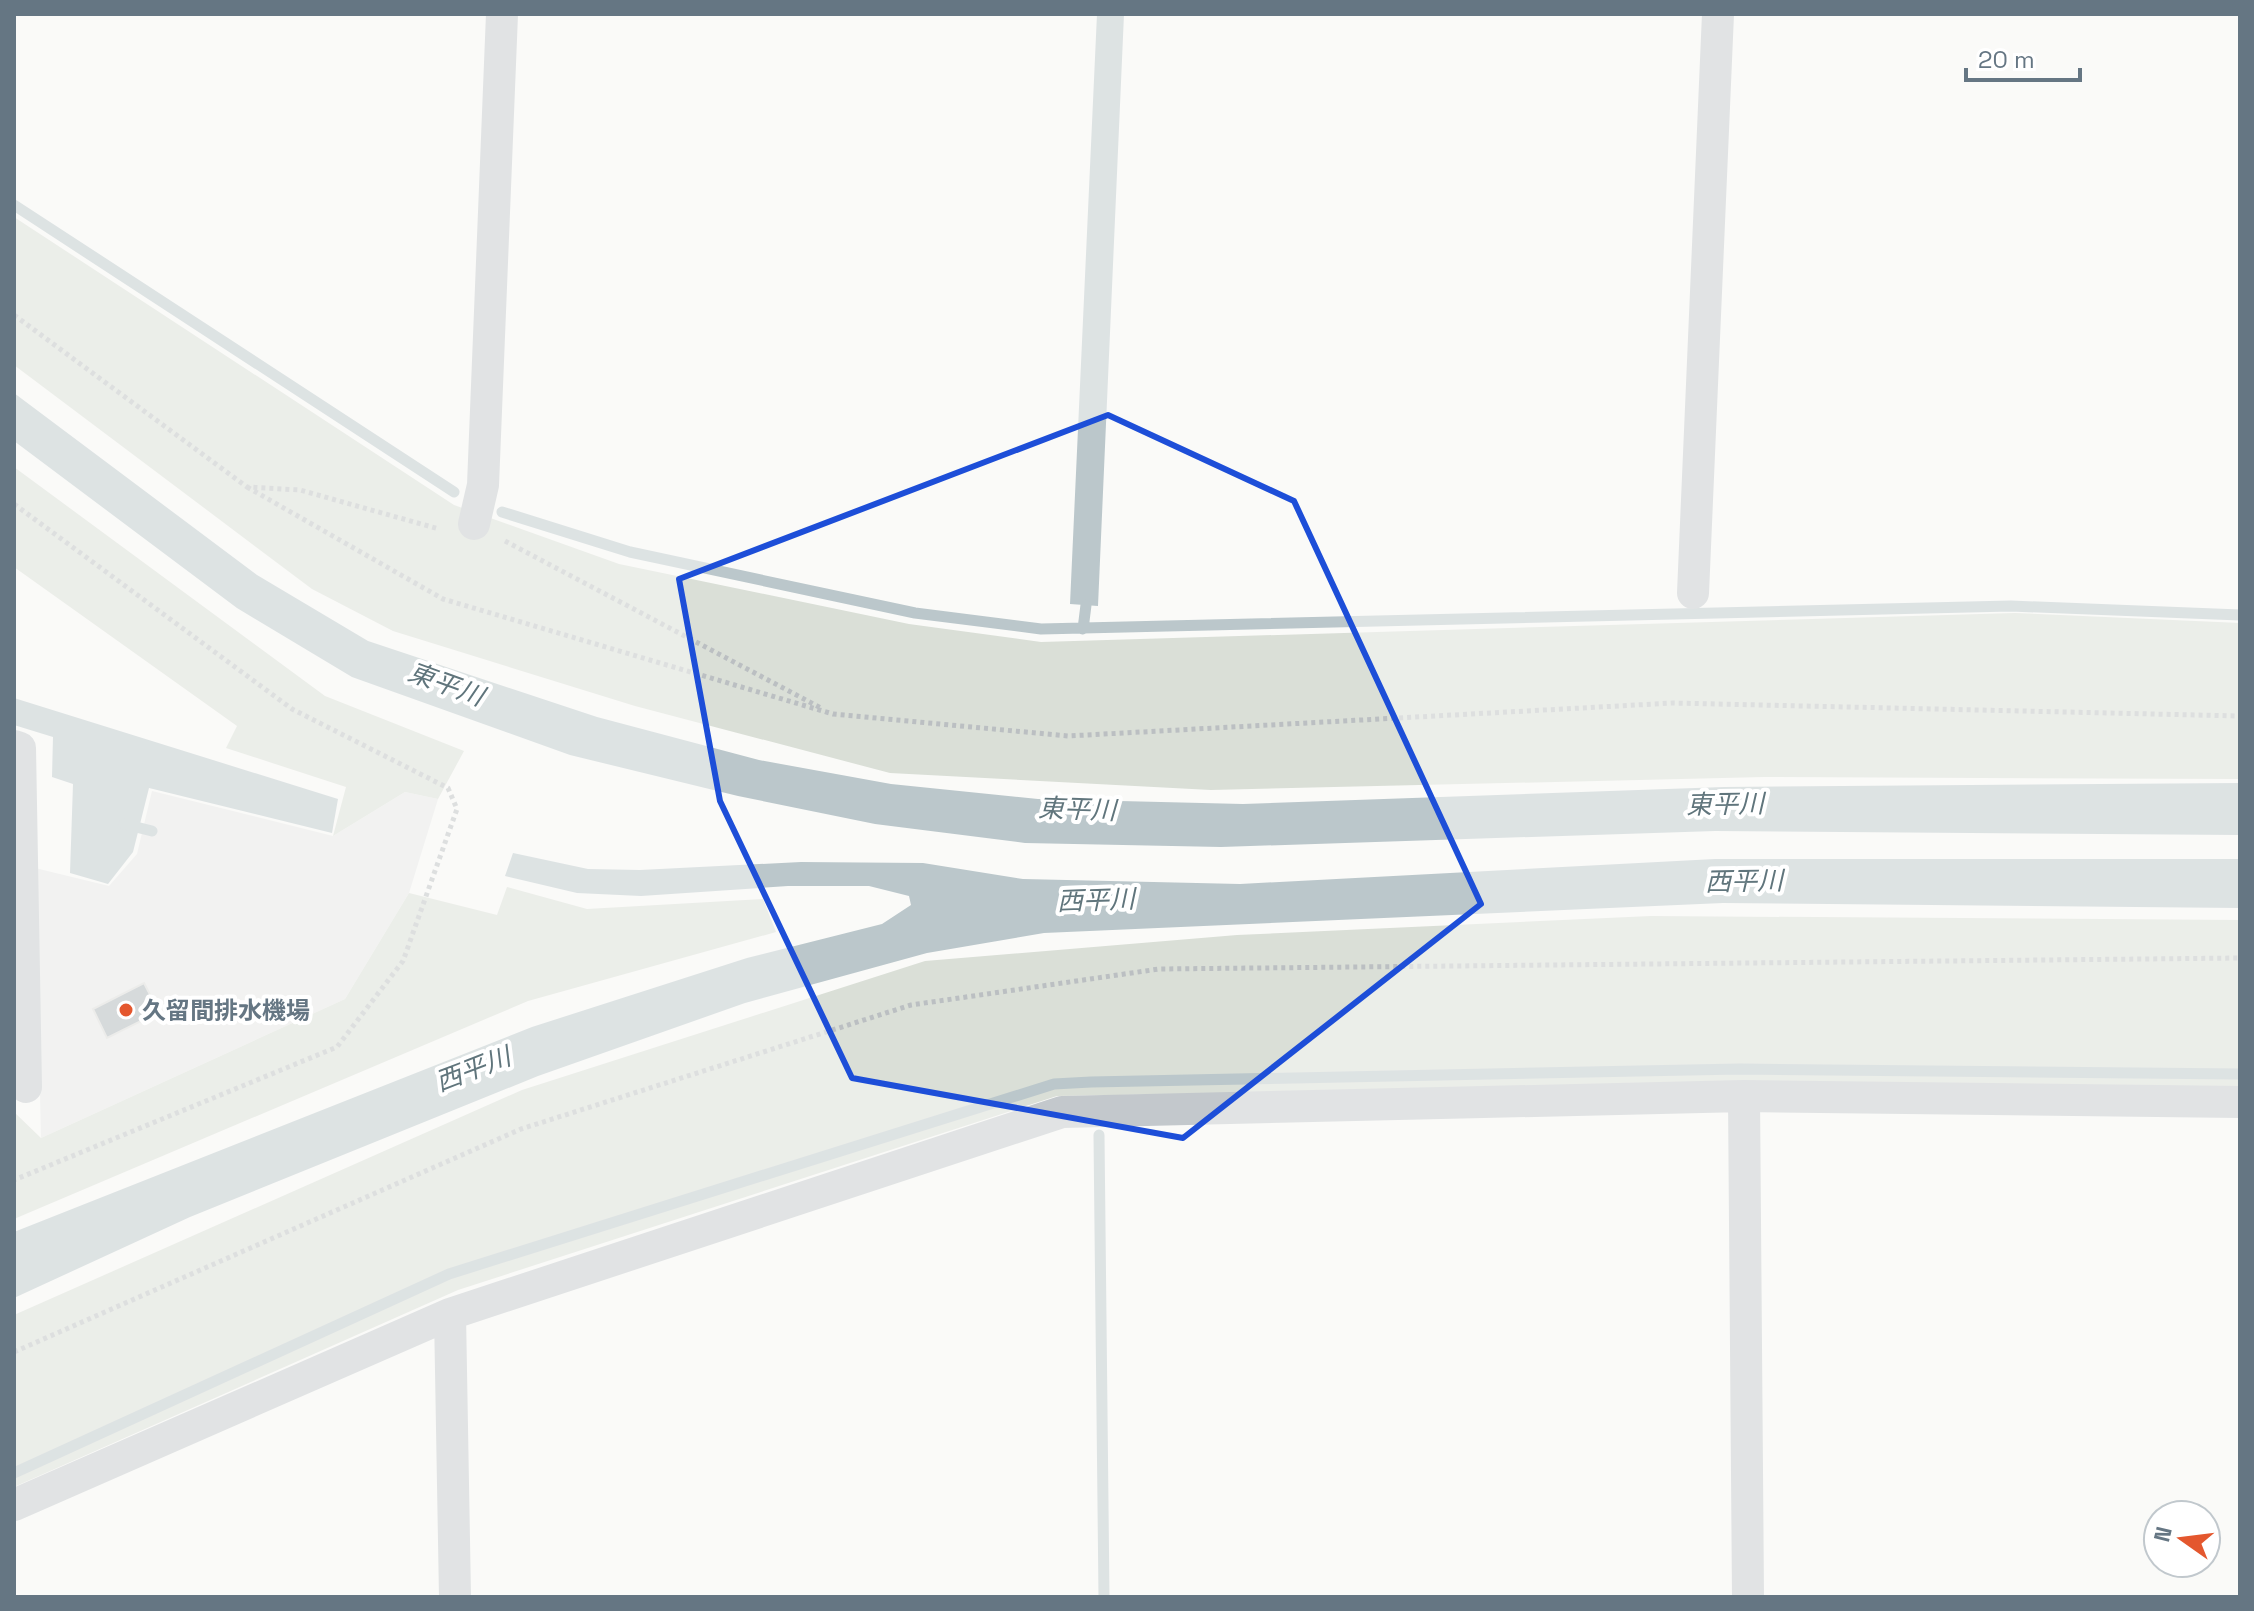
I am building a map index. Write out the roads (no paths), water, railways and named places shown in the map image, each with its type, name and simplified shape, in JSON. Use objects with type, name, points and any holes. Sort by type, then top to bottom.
[{"type":"street","points":[[474,524],[483,485],[502,14]]},
{"type":"street","points":[[1693,593],[1718,14]]},
{"type":"street","points":[[14,746],[20,748],[26,1087]]},
{"type":"street","points":[[1744,1096],[1748,1597]]},
{"type":"street","points":[[14,1505],[450,1314],[1062,1112],[1744,1096],[2240,1102]]},
{"type":"street","points":[[450,1314],[455,1597]]},
{"type":"water","points":[[1097,14],[1124,14],[1098,606],[1070,604]]},
{"type":"water","name":"東平川","points":[[14,393],[257,575],[368,641],[597,717],[759,760],[891,784],[1038,799],[1243,804],[1724,787],[2240,783],[2240,835],[1715,831],[1221,847],[1025,843],[875,824],[738,796],[570,755],[352,677],[237,608],[14,441]]},
{"type":"water","points":[[14,698],[338,799],[332,833],[149,788],[133,852],[108,884],[70,873],[73,784],[52,777],[53,737],[14,725]]},
{"type":"water","name":"西平川","points":[[513,853],[588,869],[640,870],[801,862],[923,863],[1023,879],[1240,884],[1715,859],[2240,859],[2240,908],[1723,903],[1044,933],[927,953],[745,1003],[538,1076],[190,1217],[14,1298],[14,1232],[532,1027],[747,958],[882,924],[911,905],[909,896],[869,886],[788,886],[641,896],[577,893],[505,876]]},
{"type":"waterway","points":[[14,205],[454,492]]},
{"type":"waterway","points":[[502,512],[630,552],[915,613],[1041,629],[2011,606],[2240,615]]},
{"type":"waterway","points":[[1083,629],[1086,605]]},
{"type":"waterway","points":[[124,824],[152,831]]},
{"type":"waterway","points":[[14,1473],[449,1274],[1054,1084],[1740,1069],[2240,1074]]},
{"type":"waterway","points":[[1099,1135],[1104,1597]]},
{"type":"place","name":"久留間排水機場","points":[[126,1010]]}]
